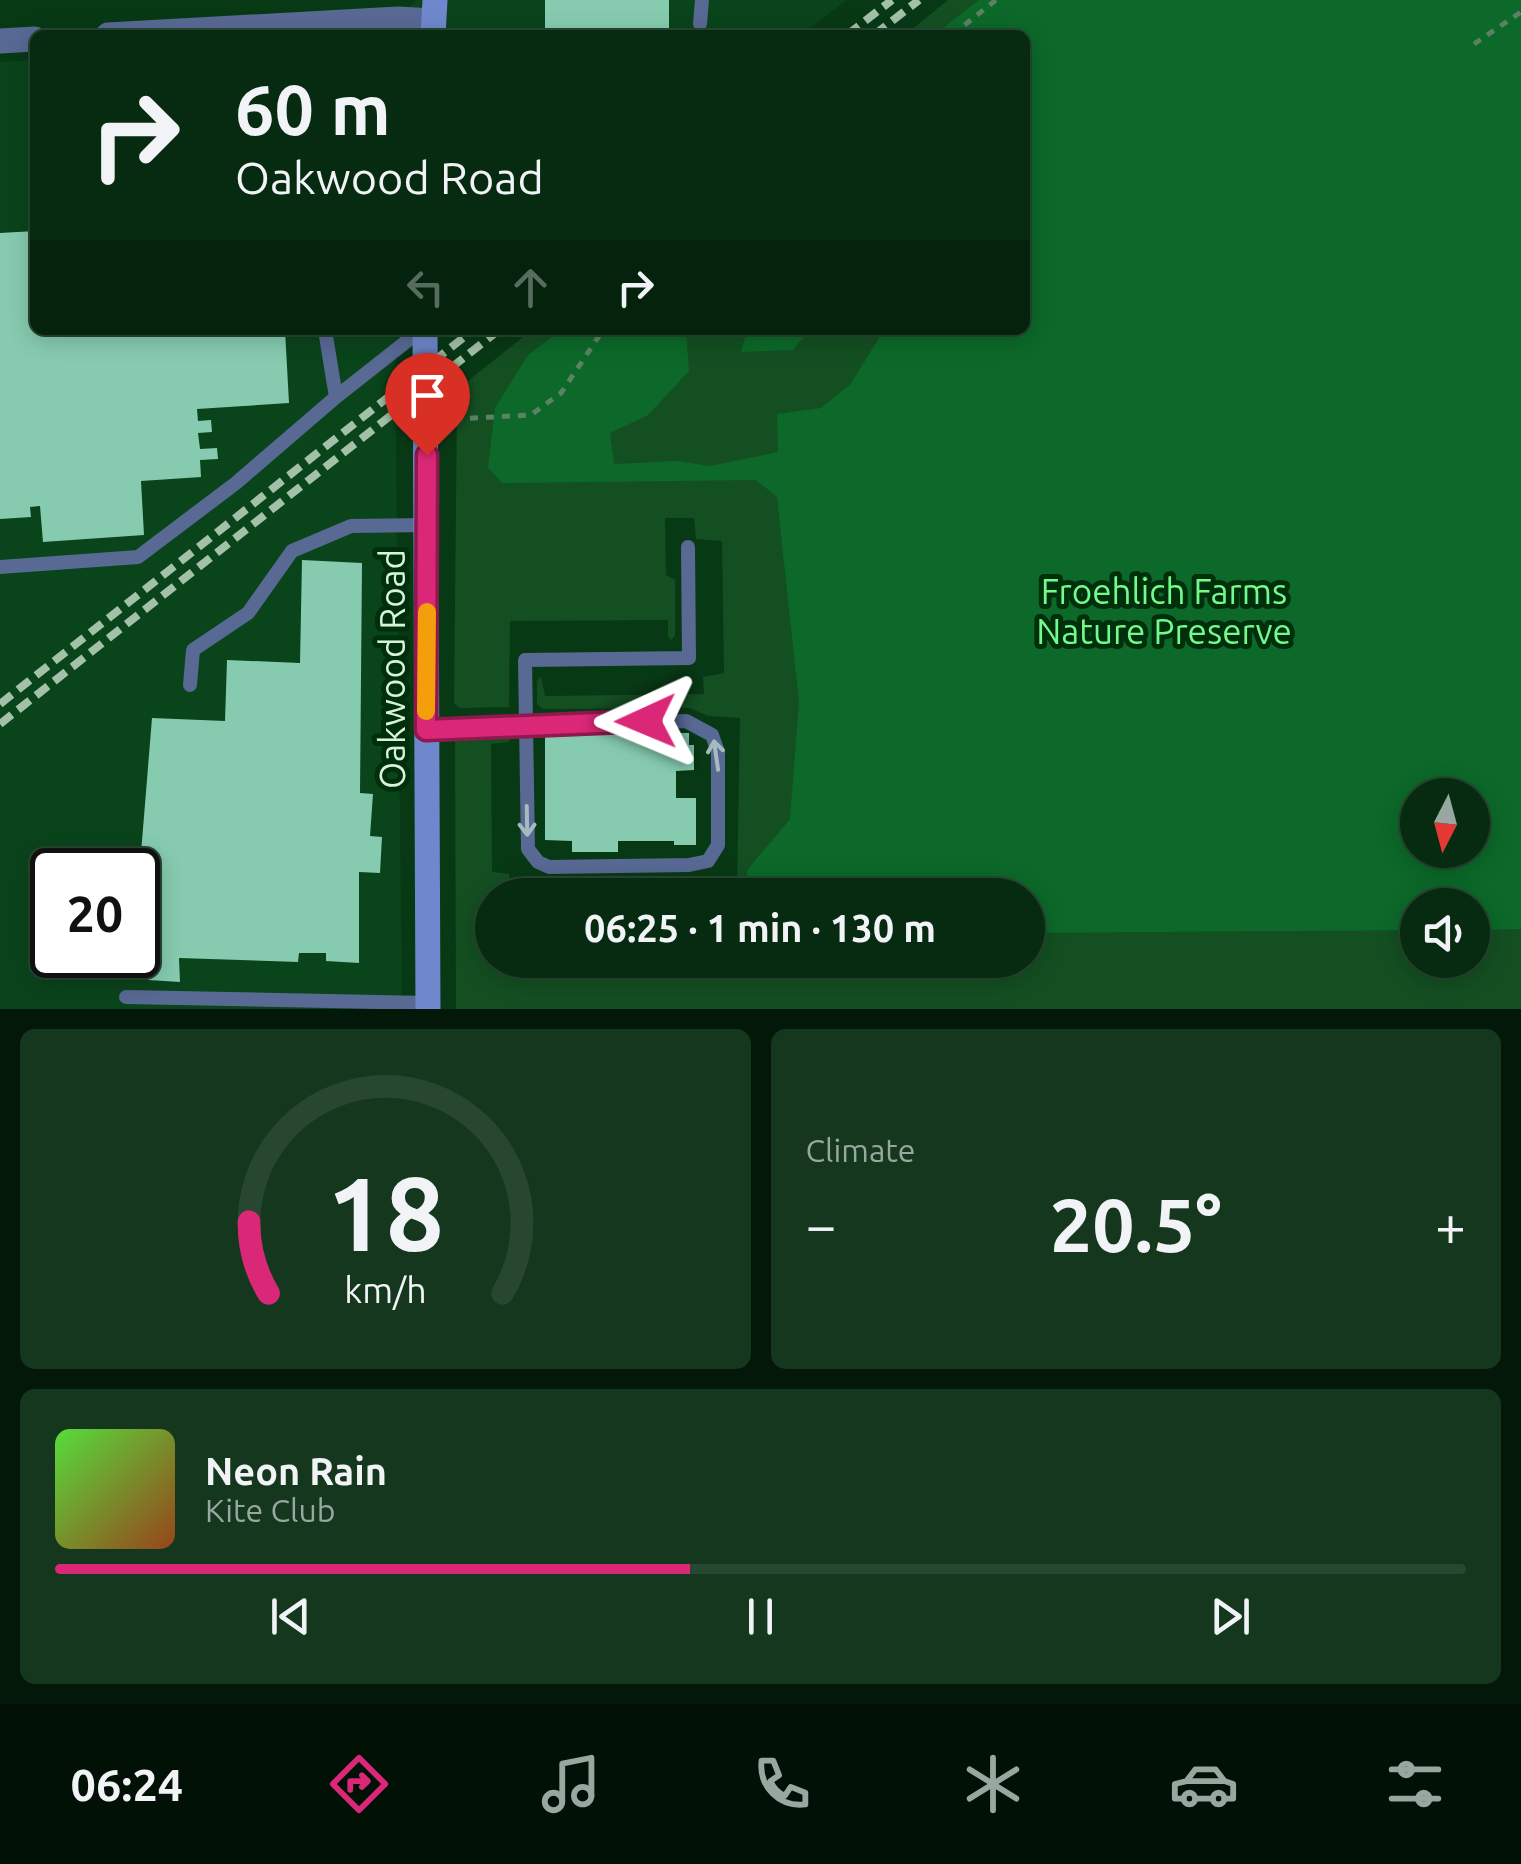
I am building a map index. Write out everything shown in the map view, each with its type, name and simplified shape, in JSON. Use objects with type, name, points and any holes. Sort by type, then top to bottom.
[{"type":"main road","name":"Oakwood Road","points":[[423,335],[428,525],[428,1006]]},
{"type":"street","points":[[199,30],[434,19]]},
{"type":"street","points":[[0,41],[30,39]]},
{"type":"lane","points":[[700,24],[702,0]]},
{"type":"lane","points":[[326,335],[336,397]]},
{"type":"lane","points":[[0,567],[138,557],[236,483],[336,397],[417,335]]},
{"type":"lane","points":[[190,685],[193,650],[248,614],[292,552],[351,526],[428,525]]},
{"type":"lane","points":[[426,730],[526,724],[686,720],[712,735],[718,752],[718,844],[708,861],[689,865],[548,867],[528,849],[526,724],[526,660],[689,658],[688,547]]},
{"type":"lane","points":[[126,996],[428,1006]]},
{"type":"path","points":[[958,30],[996,0]]},
{"type":"path","points":[[1474,44],[1521,12]]},
{"type":"path","points":[[454,419],[531,415],[561,393],[600,335]]},
{"type":"shaded area","points":[[416,0],[846,0],[808,30],[389,30]]},
{"type":"shaded area","points":[[30,60],[30,335],[423,335],[395,357],[402,1009],[0,1009],[0,62]]},
{"type":"green space","name":"Froehlich Farms Nature Preserve","points":[[948,0],[1521,0],[1521,1009],[456,1009],[455,739],[511,739],[491,744],[492,872],[509,874],[509,878],[475,878],[475,978],[1045,978],[1045,878],[737,878],[740,718],[708,716],[690,708],[543,709],[537,704],[537,681],[541,677],[545,696],[704,694],[703,677],[724,673],[722,541],[696,539],[694,518],[665,518],[666,575],[675,580],[675,636],[671,640],[668,620],[510,621],[509,707],[460,708],[454,703],[457,405],[464,384],[526,335],[1030,335],[1030,30],[911,30]]},
{"type":"green space","name":"Froehlich Farms Nature Preserve","points":[[979,0],[1521,0],[1521,929],[1490,930],[1490,888],[1400,888],[1400,930],[1045,933],[1045,878],[748,878],[747,870],[790,819],[799,702],[777,497],[756,480],[502,483],[488,468],[495,408],[528,355],[554,335],[686,335],[689,371],[648,415],[610,433],[614,464],[677,461],[710,466],[778,452],[777,414],[821,408],[850,385],[879,338],[876,335],[1030,335],[1030,30],[940,30]]},
{"type":"green space","points":[[746,335],[805,335],[793,350],[741,352]]},
{"type":"building","points":[[545,0],[669,0],[669,30],[545,30]]},
{"type":"building","points":[[30,231],[30,335],[285,335],[289,403],[197,409],[198,421],[211,420],[212,432],[198,433],[200,449],[217,448],[218,459],[200,460],[201,477],[141,481],[144,535],[43,542],[40,506],[30,507],[31,517],[0,519],[0,233]]},
{"type":"building","points":[[302,560],[362,563],[360,793],[373,794],[370,836],[382,837],[380,873],[359,872],[359,963],[326,961],[326,953],[299,953],[298,962],[179,958],[180,982],[148,980],[160,978],[160,848],[141,848],[152,718],[225,721],[227,660],[300,663]]},
{"type":"building","points":[[545,733],[689,733],[689,745],[694,745],[694,770],[676,771],[676,798],[696,798],[696,845],[618,841],[618,852],[572,852],[572,841],[545,840]]},
{"type":"railway","points":[[853,30],[892,0]]},
{"type":"railway","points":[[880,30],[919,0]]},
{"type":"railway","points":[[0,704],[467,335]]},
{"type":"railway","points":[[0,724],[493,335]]},
{"type":"slow traffic","points":[[426,711],[427,612]]},
{"type":"route","points":[[427,455],[426,730],[646,721]]}]
